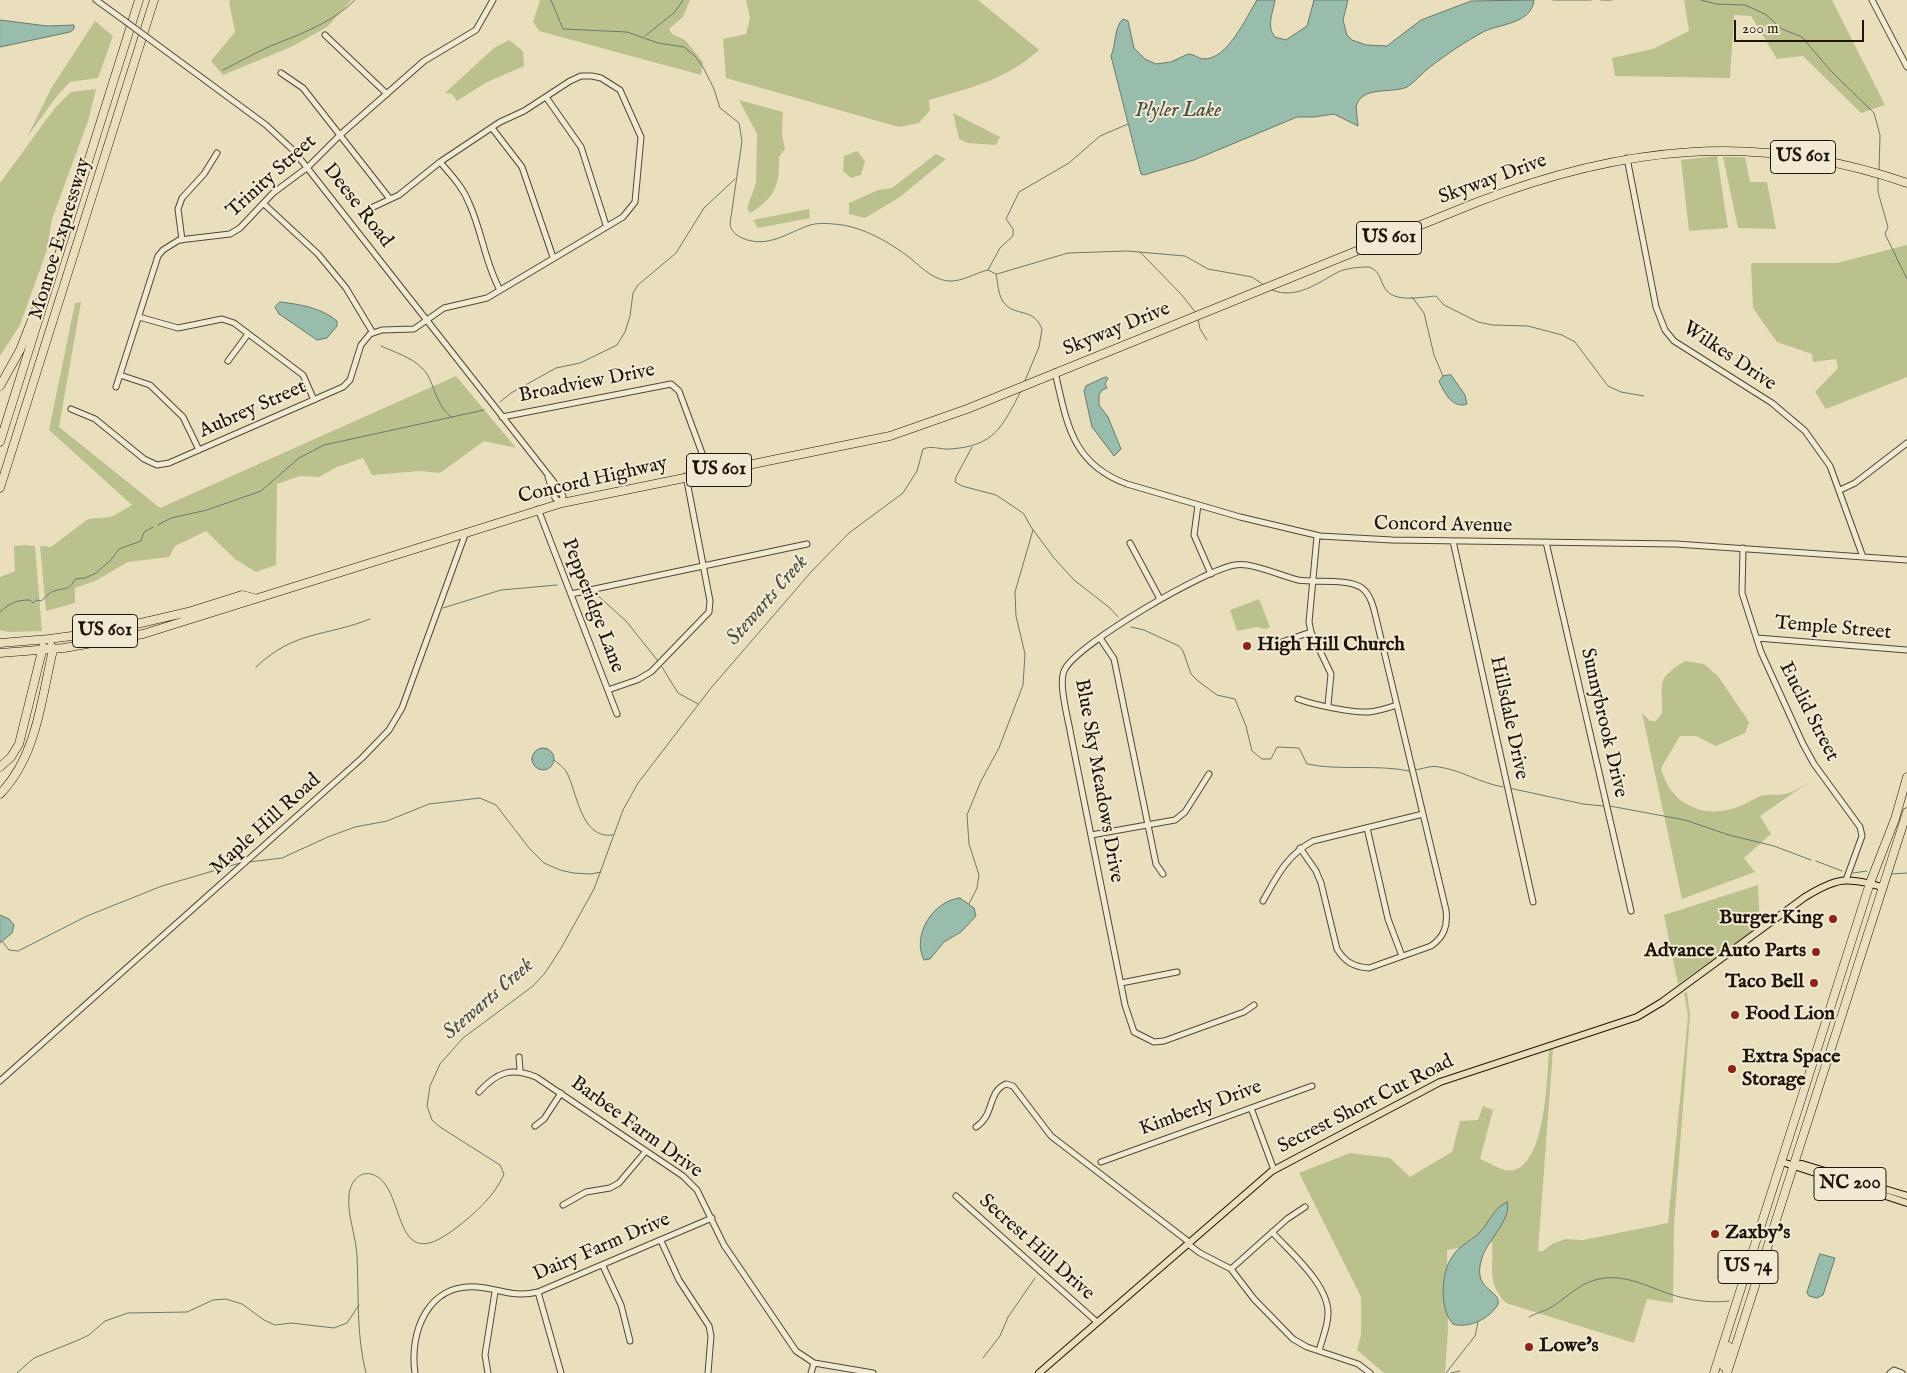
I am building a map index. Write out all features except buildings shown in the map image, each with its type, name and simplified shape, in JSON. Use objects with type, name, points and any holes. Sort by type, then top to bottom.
[{"type":"highway","name":"Monroe Expressway","points":[[0,442],[139,0]]},
{"type":"highway","name":"Monroe Expressway","points":[[0,488],[154,0]]},
{"type":"highway","name":"Skyway Drive","points":[[1055,372],[1515,187],[1565,172],[1627,158],[1687,152],[1764,152],[1825,161],[1907,181]]},
{"type":"highway","points":[[0,386],[20,350],[63,242]]},
{"type":"highway","name":"Concord Highway","points":[[0,653],[53,650],[143,634],[245,604],[254,598],[538,509],[686,476],[890,436],[936,420],[1055,372]]},
{"type":"highway","name":"Concord Highway","points":[[0,643],[49,639],[141,624],[242,596],[254,598]]},
{"type":"highway","points":[[0,794],[19,771],[29,748],[53,650],[49,639]]},
{"type":"highway","points":[[0,767],[12,757],[19,744],[41,651],[49,639]]},
{"type":"highway","name":"US 74","points":[[1714,1373],[1870,883],[1894,819],[1907,776]]},
{"type":"highway","name":"US 74","points":[[1727,1371],[1907,812]]},
{"type":"highway","points":[[1727,1371],[1724,1367],[1724,1362],[1735,1308]]},
{"type":"main road","name":"Secrest Short Cut Road","points":[[1039,1373],[1274,1170],[1440,1082],[1636,1017],[1668,997],[1805,897],[1829,883],[1846,880],[1870,883],[1882,887]]},
{"type":"main road","name":"NC 200","points":[[1782,1162],[1907,1203]]},
{"type":"main road","name":"NC 200","points":[[1794,1165],[1802,1164],[1907,1196]]},
{"type":"main road","name":"NC 200","points":[[1884,1194],[1892,1193],[1907,1196]]},
{"type":"street","name":"Deese Road","points":[[96,0],[266,125],[308,167],[563,496],[562,503]]},
{"type":"street","name":"Trinity Street","points":[[116,387],[158,256],[163,250],[182,240],[230,234],[240,228],[273,193],[308,167],[341,134],[424,61],[476,30],[493,0]]},
{"type":"street","points":[[1872,0],[1907,67]]},
{"type":"street","points":[[325,35],[387,94]]},
{"type":"street","points":[[281,73],[303,88],[390,198]]},
{"type":"street","points":[[264,204],[318,254],[346,288],[373,333],[382,330],[414,329],[444,308],[486,298],[606,225],[623,217],[635,202],[642,137],[639,127],[620,90],[601,78],[581,76],[492,128],[440,162],[399,195],[369,209]]},
{"type":"street","points":[[546,97],[581,147],[606,225]]},
{"type":"street","points":[[492,128],[522,167],[553,258]]},
{"type":"street","points":[[182,240],[178,209],[182,198],[204,174],[217,153]]},
{"type":"street","name":"Wilkes Drive","points":[[1627,158],[1656,307],[1665,330],[1674,341],[1772,403],[1805,431],[1830,466],[1863,557]]},
{"type":"street","points":[[440,162],[461,188],[470,203],[490,268],[500,290]]},
{"type":"street","points":[[139,317],[178,328],[222,320],[234,323],[303,375],[314,400]]},
{"type":"street","name":"Aubrey Street","points":[[72,410],[95,419],[144,459],[157,464],[169,464],[343,387],[350,380],[361,345],[373,333]]},
{"type":"street","points":[[228,361],[248,334]]},
{"type":"street","name":"Concord Avenue","points":[[1055,372],[1073,440],[1090,463],[1117,480],[1288,530],[1317,536],[1350,539],[1743,548],[1907,560]]},
{"type":"street","points":[[120,375],[150,385],[183,417],[199,450]]},
{"type":"street","name":"Broadview Drive","points":[[502,417],[671,384],[679,392],[709,472]]},
{"type":"street","points":[[1840,490],[1855,483],[1907,443]]},
{"type":"street","points":[[608,690],[637,680],[651,672],[702,622],[710,609],[686,476]]},
{"type":"street","points":[[1198,505],[1194,535],[1211,574]]},
{"type":"street","name":"Pepperidge Lane","points":[[538,509],[617,714]]},
{"type":"street","name":"Maple Hill Road","points":[[0,1081],[326,792],[389,730],[402,708],[466,531]]},
{"type":"street","points":[[1317,536],[1309,622],[1311,632],[1331,674],[1328,705]]},
{"type":"street","name":"Hillsdale Drive","points":[[1453,541],[1533,902]]},
{"type":"street","name":"Sunnybrook Drive","points":[[1546,542],[1631,911]]},
{"type":"street","points":[[1130,543],[1160,599]]},
{"type":"street","points":[[571,594],[807,544]]},
{"type":"street","name":"Euclid Street","points":[[1743,548],[1742,593],[1756,638],[1803,744],[1860,827],[1862,836],[1846,880]]},
{"type":"street","name":"Blue Sky Meadows Drive","points":[[1254,1005],[1244,1012],[1164,1041],[1154,1042],[1134,1032],[1128,1021],[1067,713],[1062,676],[1065,668],[1076,656],[1100,638],[1160,599],[1211,574],[1237,564],[1313,582],[1353,584],[1362,588],[1368,595],[1377,622],[1448,921],[1439,940],[1430,946],[1369,968],[1358,968],[1342,957],[1337,949],[1321,883],[1316,871],[1300,848]]},
{"type":"street","points":[[1272,645],[1311,632]]},
{"type":"street","points":[[1100,638],[1114,659],[1156,864],[1163,874]]},
{"type":"street","name":"Temple Street","points":[[1756,638],[1907,650]]},
{"type":"street","points":[[1298,699],[1312,704],[1369,712],[1397,705]]},
{"type":"street","points":[[1091,835],[1175,820],[1185,812],[1208,774]]},
{"type":"street","points":[[1263,901],[1288,859],[1300,848],[1313,841],[1423,814]]},
{"type":"street","points":[[1900,834],[1907,826]]},
{"type":"street","points":[[1367,828],[1388,919],[1402,956]]},
{"type":"street","points":[[1121,982],[1177,972]]},
{"type":"street","points":[[479,1092],[498,1075],[520,1070],[519,1057]]},
{"type":"street","name":"Barbee Farm Drive","points":[[520,1070],[544,1080],[692,1183],[737,1266],[796,1351],[814,1363],[873,1373]]},
{"type":"street","points":[[976,1127],[986,1119],[998,1090],[1006,1084],[1013,1086],[1051,1136],[1200,1253],[1231,1269],[1254,1299],[1293,1339],[1319,1351],[1358,1364],[1370,1373]]},
{"type":"street","name":"Kimberly Drive","points":[[1101,1162],[1312,1086]]},
{"type":"street","points":[[535,1126],[544,1119],[561,1093]]},
{"type":"street","points":[[1251,1108],[1274,1170]]},
{"type":"street","points":[[563,1205],[586,1192],[610,1188],[619,1183],[646,1151]]},
{"type":"street","name":"Secrest Hill Drive","points":[[956,1196],[1096,1322]]},
{"type":"street","points":[[1231,1269],[1272,1232],[1306,1207]]},
{"type":"street","name":"Dairy Farm Drive","points":[[415,1373],[413,1362],[418,1328],[431,1303],[441,1295],[465,1288],[477,1287],[519,1296],[538,1292],[603,1266],[712,1218]]},
{"type":"street","points":[[1272,1232],[1314,1279],[1327,1301],[1327,1324],[1319,1351]]},
{"type":"street","points":[[660,1241],[679,1280],[709,1326],[712,1336],[708,1373]]},
{"type":"street","points":[[603,1266],[621,1305],[630,1341]]},
{"type":"street","points":[[488,1373],[485,1355],[495,1292]]},
{"type":"street","points":[[538,1292],[561,1373]]},
{"type":"street","points":[[811,1373],[814,1363]]},
{"type":"street","points":[[1890,1373],[1900,1372]]},
{"type":"green space","points":[[540,0],[690,0],[683,17],[669,29],[672,34],[685,40],[703,62],[701,75],[539,31],[533,22]]},
{"type":"green space","points":[[746,0],[978,0],[1039,50],[1013,69],[987,82],[929,100],[930,110],[919,123],[899,127],[726,78],[723,39],[746,34],[750,18]]},
{"type":"green space","points":[[1684,0],[1832,0],[1885,105],[1861,113],[1803,56],[1777,59],[1751,16],[1734,15],[1730,78],[1615,76],[1612,58],[1653,49],[1689,31]]},
{"type":"green space","points":[[229,1],[351,1],[327,27],[291,47],[223,75],[211,61],[235,32]]},
{"type":"green space","points":[[95,21],[113,36],[98,78],[70,82],[57,96],[27,137],[52,87]]},
{"type":"green space","points":[[509,40],[523,51],[524,66],[485,83],[457,101],[452,94],[445,93],[494,48]]},
{"type":"green space","points":[[96,89],[88,121],[52,219],[47,250],[20,325],[0,356],[0,183],[54,109],[71,92]]},
{"type":"green space","points":[[739,100],[783,112],[782,134],[785,149],[779,157],[777,183],[765,202],[750,213],[747,208],[756,183],[757,134]]},
{"type":"green space","points":[[953,113],[1000,137],[996,145],[968,143],[959,139]]},
{"type":"green space","points":[[857,151],[865,161],[861,175],[851,178],[843,171],[844,156]]},
{"type":"green space","points":[[936,154],[946,159],[900,197],[865,218],[849,214],[849,203],[878,190],[892,188]]},
{"type":"green space","points":[[1717,156],[1728,228],[1689,231],[1681,160]]},
{"type":"green space","points":[[1723,157],[1745,157],[1750,182],[1767,182],[1776,229],[1738,228]]},
{"type":"green space","points":[[809,209],[810,218],[758,228],[753,220]]},
{"type":"green space","points":[[1907,245],[1907,377],[1826,409],[1815,392],[1838,368],[1836,359],[1813,362],[1812,354],[1777,342],[1753,308],[1751,263],[1837,263]]},
{"type":"green space","points":[[81,302],[59,427],[160,508],[456,376],[516,448],[484,441],[440,473],[420,471],[372,475],[363,458],[337,467],[319,477],[300,476],[277,484],[276,565],[256,572],[235,559],[206,531],[175,546],[169,557],[128,562],[95,581],[75,588],[75,603],[46,611],[40,546],[51,547],[88,519],[111,517],[132,505],[49,430],[75,303]]},
{"type":"green space","points":[[14,546],[35,546],[42,631],[9,632],[0,630],[0,577],[15,571]]},
{"type":"green space","points":[[1259,599],[1270,627],[1266,629],[1257,627],[1237,631],[1230,610]]},
{"type":"green space","points":[[1685,661],[1704,664],[1718,676],[1749,722],[1745,733],[1716,746],[1696,736],[1680,736],[1661,768],[1670,788],[1677,796],[1694,808],[1704,811],[1727,810],[1736,808],[1761,796],[1782,795],[1794,791],[1809,782],[1760,816],[1771,834],[1744,858],[1755,872],[1682,899],[1642,713],[1650,721],[1656,721],[1662,713],[1662,687],[1665,677],[1675,667]]},
{"type":"green space","points":[[1758,885],[1760,926],[1678,984],[1664,915]]},
{"type":"green space","points":[[1687,992],[1690,1015],[1674,1225],[1673,1303],[1647,1299],[1634,1343],[1506,1303],[1493,1281],[1492,1242],[1447,1250],[1448,1329],[1445,1373],[1384,1373],[1357,1350],[1361,1335],[1361,1297],[1299,1173],[1350,1153],[1390,1158],[1410,1177],[1452,1152],[1460,1121],[1478,1120],[1483,1106],[1493,1110],[1480,1159],[1505,1170],[1519,1168],[1529,1158],[1542,1122],[1549,1050],[1553,1049],[1538,1251],[1543,1251],[1552,1244],[1565,1239],[1583,1240],[1668,1223],[1688,1016],[1684,993]]},
{"type":"water","name":"Plyler Lake","points":[[1257,0],[1275,0],[1271,19],[1272,33],[1275,37],[1286,40],[1307,26],[1314,0],[1348,0],[1343,20],[1347,35],[1352,40],[1366,45],[1387,46],[1421,20],[1471,1],[1534,0],[1528,14],[1515,22],[1485,31],[1471,39],[1436,62],[1407,87],[1378,91],[1364,96],[1359,100],[1356,107],[1358,126],[1334,114],[1297,117],[1194,160],[1144,175],[1141,174],[1111,56],[1120,22],[1123,19],[1128,21],[1134,48],[1145,59],[1156,64],[1171,62],[1188,54],[1203,59],[1220,53],[1228,45]]},
{"type":"water","points":[[0,20],[47,26],[74,25],[74,29],[70,32],[0,47]]},
{"type":"water","points":[[280,302],[302,305],[317,310],[337,321],[337,326],[327,338],[317,340],[279,314],[275,307]]},
{"type":"water","points":[[1451,375],[1465,395],[1467,404],[1462,405],[1453,402],[1439,381],[1443,376]]},
{"type":"water","points":[[1106,377],[1108,378],[1105,384],[1107,388],[1102,390],[1099,395],[1099,405],[1108,417],[1121,449],[1114,456],[1092,427],[1084,391],[1086,386]]},
{"type":"water","points":[[543,748],[551,751],[554,759],[551,767],[543,770],[535,767],[532,759],[535,751]]},
{"type":"water","points":[[960,898],[974,908],[976,916],[961,932],[944,942],[930,959],[924,960],[920,940],[927,920],[942,905],[950,900]]},
{"type":"water","points":[[0,915],[9,919],[14,925],[12,933],[0,943]]},
{"type":"water","points":[[1507,1202],[1508,1208],[1503,1223],[1484,1252],[1480,1269],[1480,1277],[1483,1283],[1498,1299],[1498,1304],[1490,1314],[1479,1321],[1466,1325],[1453,1324],[1445,1309],[1443,1291],[1448,1264],[1458,1250],[1478,1234],[1496,1211]]},
{"type":"water","points":[[1820,1254],[1835,1258],[1823,1295],[1817,1298],[1809,1296],[1807,1293]]},
{"type":"waterway","points":[[223,70],[264,49],[319,25],[338,14],[355,0]]},
{"type":"waterway","name":"Stewarts Creek","points":[[551,0],[563,29],[627,32],[658,43],[684,47],[695,56],[714,89],[720,108],[739,123],[742,141],[730,224],[733,231],[740,237],[760,242],[777,239],[813,224],[842,225],[862,230],[881,239],[906,255],[930,274],[942,280],[958,280],[988,270],[996,274]]},
{"type":"waterway","points":[[645,36],[675,12],[683,0]]},
{"type":"waterway","points":[[1553,0],[1591,0]]},
{"type":"waterway","points":[[1601,0],[1612,0]]},
{"type":"waterway","points":[[1701,0],[1716,4],[1745,5],[1765,14],[1782,29],[1802,37],[1830,70],[1874,113],[1880,135],[1879,171]]},
{"type":"waterway","points":[[988,270],[1000,248],[1013,236],[1013,229],[1006,219],[1019,192],[1069,163],[1100,136],[1128,124]]},
{"type":"waterway","points":[[1878,177],[1878,192],[1888,227],[1885,234],[1907,279]]},
{"type":"waterway","points":[[500,402],[511,393],[556,368],[580,363],[617,345],[625,332],[630,316],[633,293],[638,285],[676,253],[704,208],[735,179]]},
{"type":"waterway","points":[[997,274],[1068,253],[1127,251],[1185,256],[1208,269],[1252,277],[1264,285]]},
{"type":"waterway","points":[[1140,252],[1181,294],[1196,313]]},
{"type":"waterway","points":[[1272,290],[1281,293],[1298,292],[1338,272],[1353,268],[1369,267],[1376,271],[1385,289],[1392,295],[1404,298],[1436,296],[1444,305],[1478,322],[1492,325],[1528,326],[1562,335],[1575,342],[1608,386],[1621,392],[1644,396]]},
{"type":"waterway","name":"Stewarts Creek","points":[[996,274],[1000,294],[1005,304],[1010,308],[1030,315],[1038,322],[1042,329],[1039,347],[1024,383]]},
{"type":"waterway","points":[[1412,297],[1424,313],[1434,355],[1443,376]]},
{"type":"waterway","points":[[1198,319],[1200,329],[1207,340]]},
{"type":"waterway","points":[[381,346],[408,358],[422,368],[441,405],[451,417]]},
{"type":"waterway","name":"Stewarts Creek","points":[[366,1373],[359,1330],[356,1248],[350,1218],[350,1191],[353,1183],[362,1174],[371,1174],[383,1181],[391,1194],[402,1225],[409,1237],[419,1243],[434,1241],[456,1228],[477,1211],[490,1197],[504,1174],[500,1165],[432,1120],[427,1106],[430,1086],[440,1064],[463,1038],[533,986],[545,973],[594,889],[623,810],[638,783],[711,688],[811,572],[849,533],[903,493],[917,471],[923,449],[930,447],[947,449],[965,447],[987,439],[1002,424],[1021,391]]},
{"type":"waterway","points":[[158,525],[171,518],[207,510],[261,491],[299,458],[324,445],[484,410]]},
{"type":"waterway","points":[[972,447],[955,482],[962,486],[996,495],[1024,514],[1031,527],[1054,558],[1074,580],[1110,608],[1118,617]]},
{"type":"waterway","points":[[0,612],[17,601],[30,600],[33,603],[36,600],[41,601],[52,592],[69,587],[75,579],[85,578],[96,573],[110,561],[119,549],[141,541],[144,532],[153,527]]},
{"type":"waterway","points":[[969,904],[977,888],[979,875],[969,844],[967,815],[981,781],[999,748],[1023,685],[1025,654],[1016,616],[1015,592],[1033,530]]},
{"type":"waterway","points":[[443,608],[501,590],[557,585]]},
{"type":"waterway","points":[[596,594],[626,621],[658,661]]},
{"type":"waterway","points":[[256,667],[270,655],[297,640],[370,619]]},
{"type":"waterway","points":[[1131,627],[1144,630],[1179,646],[1183,651],[1191,674],[1198,681],[1217,695],[1235,699],[1246,726],[1252,751],[1262,759],[1271,759],[1277,747],[1299,748],[1307,764],[1409,771]]},
{"type":"waterway","points":[[662,667],[678,693],[698,704]]},
{"type":"waterway","points":[[554,760],[566,771],[581,812],[593,830],[602,834],[613,835]]},
{"type":"waterway","points":[[1415,770],[1433,766],[1503,787]]},
{"type":"waterway","points":[[1509,788],[1583,804],[1603,806]]},
{"type":"waterway","points":[[249,862],[282,858],[355,827],[387,821],[429,804],[480,798],[496,805],[529,848],[544,863],[573,873],[591,874],[601,872]]},
{"type":"waterway","points":[[1610,806],[1685,820],[1729,835],[1774,846],[1811,860]]},
{"type":"waterway","points":[[1816,861],[1842,871]]},
{"type":"waterway","points":[[2,941],[9,950],[18,951],[87,916],[162,886],[240,863]]},
{"type":"waterway","points":[[1853,873],[1867,871]]},
{"type":"waterway","points":[[1891,874],[1907,873]]},
{"type":"waterway","points":[[983,1358],[1000,1336],[1008,1317],[1035,1278]]},
{"type":"waterway","points":[[1529,1317],[1552,1307],[1588,1282],[1606,1278],[1638,1282],[1692,1300],[1729,1301]]},
{"type":"waterway","points":[[17,1373],[34,1358],[89,1335],[105,1321],[128,1313],[187,1312],[213,1300],[226,1299],[242,1304],[264,1320],[275,1325],[291,1323],[334,1328],[347,1323],[359,1305]]},
{"type":"waterway","points":[[1446,1373],[1475,1336],[1478,1322]]},
{"type":"waterway","points":[[1451,1373],[1460,1371]]},
{"type":"place","name":"High Hill Church","points":[[1247,646]]},
{"type":"place","name":"Burger King","points":[[1833,919]]},
{"type":"place","name":"Advance Auto Parts","points":[[1816,952]]},
{"type":"place","name":"Taco Bell","points":[[1814,983]]},
{"type":"place","name":"Food Lion","points":[[1735,1015]]},
{"type":"place","name":"Extra Space Storage","points":[[1732,1069]]},
{"type":"place","name":"Zaxby's","points":[[1715,1234]]},
{"type":"place","name":"Lowe's","points":[[1529,1347]]}]
